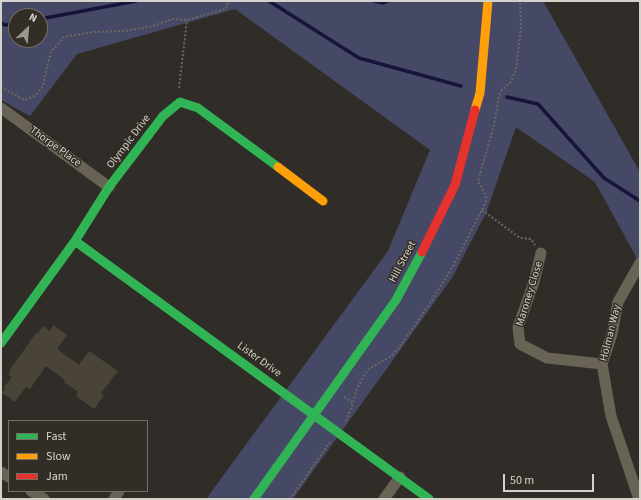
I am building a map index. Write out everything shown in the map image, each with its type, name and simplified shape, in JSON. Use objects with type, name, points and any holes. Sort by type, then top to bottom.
[{"type":"street","name":"Hill Street","points":[[254,499],[396,300],[415,266],[455,185],[480,93],[488,1]]},
{"type":"street","name":"Olympic Drive","points":[[1,343],[75,241],[109,188],[163,116],[180,102]]},
{"type":"street","points":[[180,102],[198,108],[323,201]]},
{"type":"street","name":"Thorpe Place","points":[[1,108],[109,188]]},
{"type":"street","name":"Lister Drive","points":[[75,241],[430,499]]},
{"type":"street","name":"Maroney Close","points":[[542,253],[534,282],[518,328],[520,344],[547,358],[602,364]]},
{"type":"street","name":"Holman Way","points":[[639,499],[611,416],[602,364],[612,334],[618,302],[640,263]]},
{"type":"street","points":[[384,499],[400,477]]},
{"type":"street","points":[[33,492],[44,499]]},
{"type":"path","points":[[1,87],[24,100],[35,96],[43,86],[51,52],[64,37],[93,32],[125,31],[153,26],[173,19],[187,20],[226,9],[228,1]]},
{"type":"path","points":[[180,102],[179,91],[187,20]]},
{"type":"path","points":[[482,210],[520,238],[531,239],[542,253]]},
{"type":"path","points":[[290,499],[337,432]]},
{"type":"shaded area","points":[[1,1],[543,1],[640,172],[640,267],[634,253],[595,182],[516,127],[486,213],[452,278],[293,499],[206,499],[388,251],[430,150],[235,9],[77,54],[30,116],[1,100]]},
{"type":"building","points":[[53,325],[67,335],[57,349],[79,365],[89,351],[118,371],[101,393],[104,395],[94,409],[76,396],[78,392],[46,366],[30,389],[26,387],[15,402],[2,393],[6,388],[4,387],[12,377],[8,375],[10,372],[9,371],[36,333],[37,334],[43,326],[50,331]]},
{"type":"waterway","points":[[48,18],[136,1]]},
{"type":"waterway","points":[[269,1],[359,58],[461,86]]},
{"type":"waterway","points":[[374,1],[383,3],[388,1]]},
{"type":"waterway","points":[[1,23],[8,24]]},
{"type":"waterway","points":[[507,97],[538,104],[604,178],[640,201]]},
{"type":"traffic: fast","points":[[1,343],[75,241],[109,187],[163,116],[180,102],[198,108],[278,167]]},
{"type":"traffic: fast","points":[[75,241],[429,499]]},
{"type":"traffic: fast","points":[[254,499],[396,300],[422,252]]},
{"type":"traffic: slow","points":[[475,110],[480,93],[488,1]]},
{"type":"traffic: slow","points":[[278,167],[323,201]]},
{"type":"traffic: jam","points":[[422,252],[455,185],[475,110]]}]
